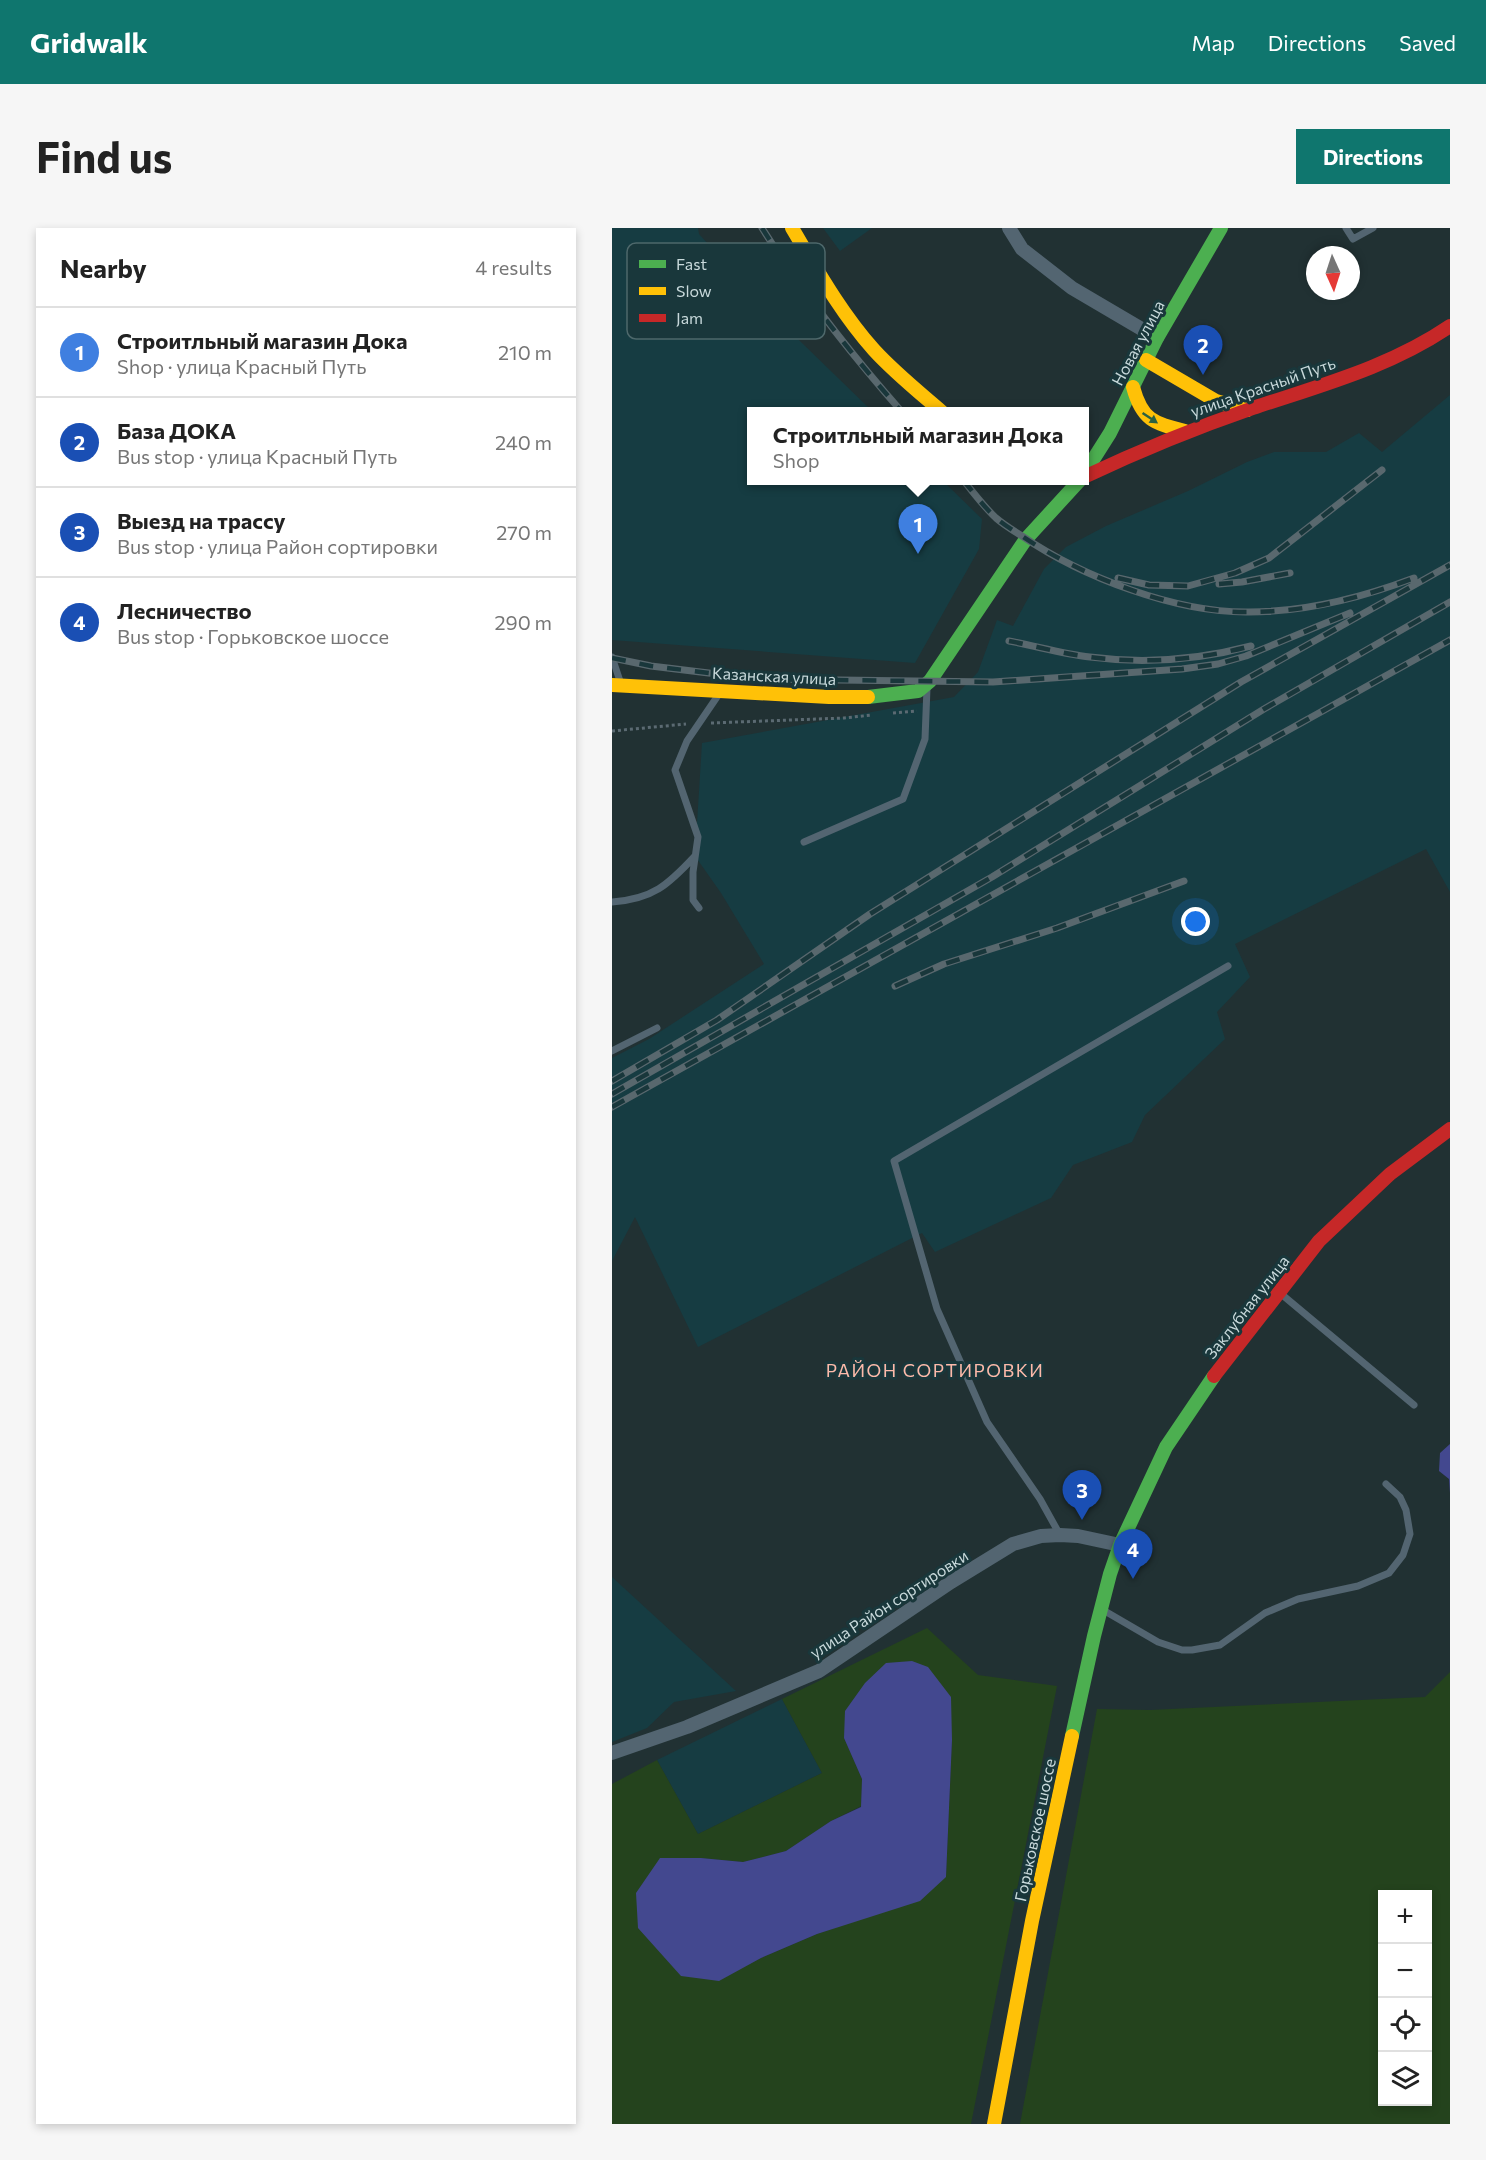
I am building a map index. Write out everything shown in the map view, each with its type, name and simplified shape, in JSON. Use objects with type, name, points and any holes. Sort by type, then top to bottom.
[{"type":"main road","name":"Новая улица","points":[[1089,468],[1110,433],[1157,338],[1221,228]]},
{"type":"main road","points":[[793,229],[801,243]]},
{"type":"main road","points":[[825,285],[866,340],[915,389],[937,407]]},
{"type":"main road","name":"улица Красный Путь","points":[[1089,474],[1133,452],[1185,431],[1358,373],[1402,355],[1450,326]]},
{"type":"main road","points":[[1146,360],[1216,401],[1247,410]]},
{"type":"main road","points":[[1133,387],[1137,406],[1145,417],[1161,425],[1185,431]]},
{"type":"main road","points":[[928,683],[1026,539],[1075,485]]},
{"type":"main road","name":"Казанская улица","points":[[617,684],[829,697],[876,697],[918,691],[928,683]]},
{"type":"main road","name":"Заклубная улица","points":[[1120,1545],[1166,1447],[1211,1380],[1278,1292],[1319,1241],[1390,1174],[1450,1129]]},
{"type":"main road","name":"Горьковское шоссе","points":[[994,2124],[1032,1921],[1100,1609],[1120,1545]]},
{"type":"street","points":[[1009,228],[1022,249],[1072,288],[1157,338]]},
{"type":"street","name":"улица Район сортировки","points":[[612,1753],[687,1726],[819,1671],[951,1582],[1013,1544],[1041,1536],[1060,1535],[1078,1536],[1120,1545]]},
{"type":"lane","points":[[1346,228],[1353,239],[1373,228]]},
{"type":"lane","points":[[612,657],[617,684]]},
{"type":"lane","points":[[804,842],[903,799],[925,738],[928,683]]},
{"type":"lane","points":[[699,908],[693,900],[693,872],[698,837],[675,770],[687,741],[722,689]]},
{"type":"lane","points":[[612,902],[653,894],[674,879],[695,856]]},
{"type":"lane","points":[[1060,1535],[1040,1499],[987,1422],[937,1309],[894,1161],[1228,966]]},
{"type":"lane","points":[[612,1051],[657,1028]]},
{"type":"lane","points":[[1278,1292],[1414,1405]]},
{"type":"lane","points":[[1100,1609],[1158,1642],[1182,1650],[1192,1650],[1220,1645],[1265,1613],[1298,1599],[1358,1586],[1389,1573],[1403,1556],[1410,1534],[1406,1509],[1400,1497],[1386,1484]]},
{"type":"path","points":[[892,713],[927,710]]},
{"type":"path","points":[[612,731],[699,723],[880,715]]},
{"type":"shaded area","points":[[612,228],[698,228],[699,234],[707,243],[627,243],[627,339],[798,339],[868,407],[747,407],[747,485],[947,485],[982,519],[979,549],[915,663],[612,640]]},
{"type":"shaded area","points":[[823,228],[872,228],[840,251]]},
{"type":"shaded area","points":[[1450,395],[1450,892],[1426,849],[1235,944],[1250,977],[1217,1012],[1225,1039],[1145,1115],[1132,1142],[1073,1165],[1051,1198],[935,1252],[922,1233],[698,1347],[635,1217],[612,1261],[612,1058],[649,1039],[764,964],[721,893],[695,856],[702,743],[954,697],[978,672],[997,620],[1013,626],[1044,569],[1066,547],[1106,526],[1274,452],[1326,452],[1359,433],[1382,452]]},
{"type":"shaded area","points":[[1450,1444],[1450,1493],[1449,1479],[1439,1471],[1440,1453]]},
{"type":"shaded area","points":[[612,1577],[736,1691],[674,1702],[647,1728],[612,1742]]},
{"type":"shaded area","points":[[912,1661],[928,1667],[951,1697],[952,1740],[946,1877],[920,1901],[817,1934],[761,1958],[719,1981],[681,1976],[638,1928],[636,1893],[660,1858],[701,1858],[743,1862],[786,1851],[831,1821],[861,1807],[862,1779],[844,1738],[845,1711],[865,1683],[886,1663]]},
{"type":"shaded area","points":[[782,1699],[822,1773],[698,1834],[657,1760]]},
{"type":"green space","points":[[927,1628],[978,1675],[1057,1686],[971,2124],[612,2124],[612,1784],[657,1760],[698,1834],[822,1773],[782,1699]],"holes":[[[844,1738],[952,1740],[946,1877],[863,1918],[817,1934],[761,1958],[719,1980],[660,1858],[701,1858],[743,1862],[786,1851],[831,1821],[861,1806],[862,1779]]]},
{"type":"green space","points":[[1450,1672],[1450,2124],[1020,2124],[1097,1709],[1150,1710],[1425,1697]]},
{"type":"railway","points":[[762,228],[772,243]]},
{"type":"railway","points":[[825,319],[898,407]]},
{"type":"railway","points":[[1118,578],[1149,585],[1188,586],[1235,573],[1269,558],[1382,470]]},
{"type":"railway","points":[[967,485],[996,518],[1046,551],[1131,590],[1191,606],[1221,611],[1292,610],[1354,598],[1414,578]]},
{"type":"railway","points":[[612,1081],[717,1020],[870,914],[1241,682],[1450,565]]},
{"type":"railway","points":[[1219,584],[1290,573]]},
{"type":"railway","points":[[612,1094],[992,877],[1264,709],[1450,602]]},
{"type":"railway","points":[[612,658],[651,666],[758,679],[993,682],[1182,669],[1218,664],[1246,656],[1350,613]]},
{"type":"railway","points":[[612,1107],[1450,640]]},
{"type":"railway","points":[[1009,641],[1080,656],[1130,660],[1211,655],[1251,646]]},
{"type":"railway","points":[[895,986],[944,964],[1057,928],[1184,881]]},
{"type":"traffic: fast","points":[[1089,466],[1110,433],[1157,338],[1221,228]]},
{"type":"traffic: fast","points":[[868,697],[918,691],[930,681],[1026,539],[1075,485]]},
{"type":"traffic: fast","points":[[1072,1736],[1094,1636],[1120,1545],[1166,1447],[1214,1376]]},
{"type":"traffic: slow","points":[[792,228],[801,243]]},
{"type":"traffic: slow","points":[[825,283],[874,350],[936,407]]},
{"type":"traffic: slow","points":[[1146,360],[1216,401],[1247,410]]},
{"type":"traffic: slow","points":[[1133,387],[1140,407],[1150,418],[1185,431]]},
{"type":"traffic: slow","points":[[612,685],[829,697],[868,697]]},
{"type":"traffic: slow","points":[[994,2124],[1032,1921],[1072,1736]]},
{"type":"traffic: jam","points":[[1089,475],[1210,424],[1379,364],[1450,326]]},
{"type":"traffic: jam","points":[[1214,1376],[1319,1241],[1390,1174],[1450,1129]]},
{"type":"place","name":"База ДОКА","points":[[1203,375]]},
{"type":"place","name":"Строитльный магазин Дока","points":[[918,554]]},
{"type":"place","name":"Выезд на трассу","points":[[1082,1520]]},
{"type":"place","name":"Лесничество","points":[[1133,1579]]},
{"type":"district","name":"РАЙОН СОРТИРОВКИ","points":[[935,1371]]}]
